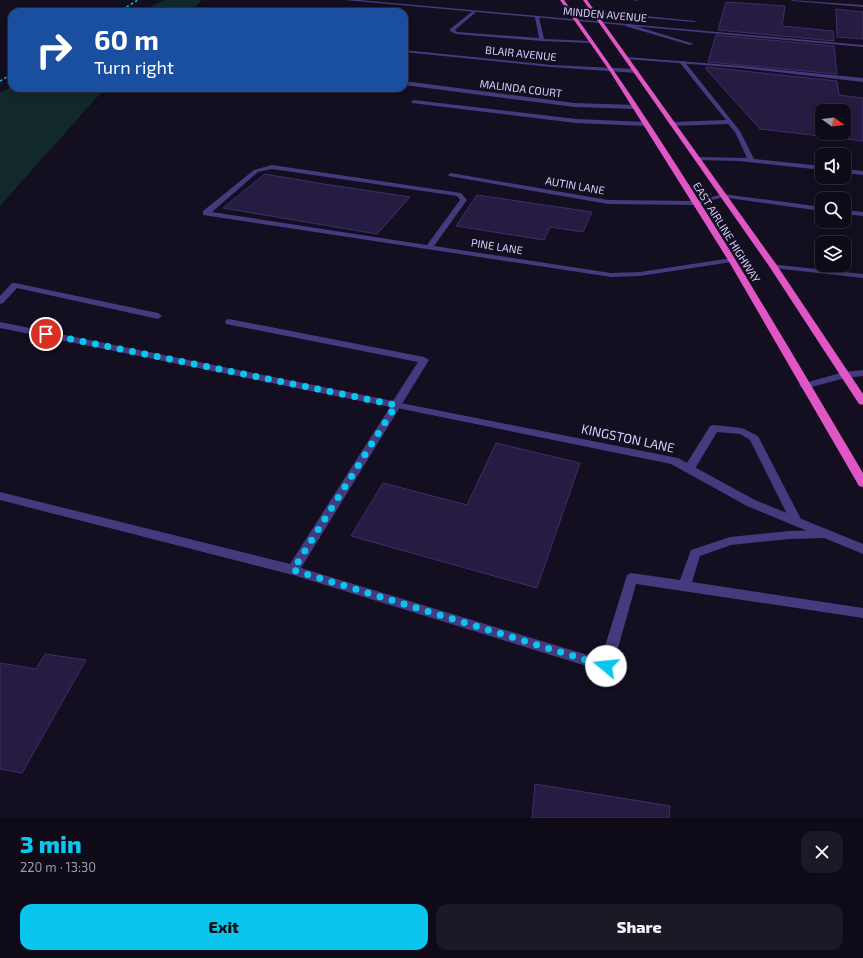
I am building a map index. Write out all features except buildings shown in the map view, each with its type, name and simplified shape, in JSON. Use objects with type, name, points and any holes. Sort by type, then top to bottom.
[{"type":"highway","name":"EAST AIRLINE HIGHWAY","points":[[562,0],[612,70],[732,260],[804,386],[863,483]]},
{"type":"highway","name":"EAST AIRLINE HIGHWAY","points":[[585,0],[722,196],[773,266],[863,402]]},
{"type":"street","name":"MINDEN AVENUE","points":[[346,0],[863,46]]},
{"type":"street","points":[[793,0],[863,6]]},
{"type":"street","points":[[474,12],[452,30],[456,33],[542,40],[591,42]]},
{"type":"street","points":[[595,14],[694,21]]},
{"type":"street","points":[[537,18],[542,40]]},
{"type":"street","points":[[627,25],[692,44]]},
{"type":"street","name":"BLAIR AVENUE","points":[[408,51],[551,66],[636,71]]},
{"type":"street","points":[[627,58],[863,80]]},
{"type":"street","points":[[682,62],[742,138],[751,160]]},
{"type":"street","name":"MALINDA COURT","points":[[408,84],[568,104],[635,107]]},
{"type":"street","points":[[414,102],[576,121],[646,124]]},
{"type":"street","points":[[672,124],[730,122]]},
{"type":"street","points":[[697,159],[751,160],[815,167]]},
{"type":"street","name":"PINE LANE","points":[[429,247],[464,200],[459,194],[272,167],[256,171],[206,213],[611,275],[640,274],[732,260]]},
{"type":"street","points":[[851,172],[863,173]]},
{"type":"street","name":"AUTIN LANE","points":[[451,175],[608,202],[696,203],[722,196]]},
{"type":"street","points":[[722,196],[815,208]]},
{"type":"street","points":[[851,213],[863,214]]},
{"type":"street","points":[[773,266],[863,276]]},
{"type":"street","points":[[0,301],[15,286],[158,316]]},
{"type":"street","points":[[229,322],[424,360],[293,570]]},
{"type":"street","name":"KINGSTON LANE","points":[[0,325],[674,461],[751,503],[863,549]]},
{"type":"street","points":[[804,386],[844,375],[863,372]]},
{"type":"street","points":[[689,469],[714,428],[742,431],[754,438],[796,522]]},
{"type":"street","points":[[0,496],[293,570],[606,666],[631,578],[863,613]]},
{"type":"street","points":[[685,586],[694,553],[730,541],[790,535],[826,534]]},
{"type":"green space","points":[[164,0],[202,0],[193,8],[149,8]]},
{"type":"green space","points":[[8,88],[8,92],[101,92],[0,206],[0,93]]},
{"type":"railway","points":[[125,8],[138,0]]},
{"type":"railway","points":[[0,81],[8,76]]},
{"type":"route","points":[[46,334],[396,405],[293,570],[606,666]]}]
